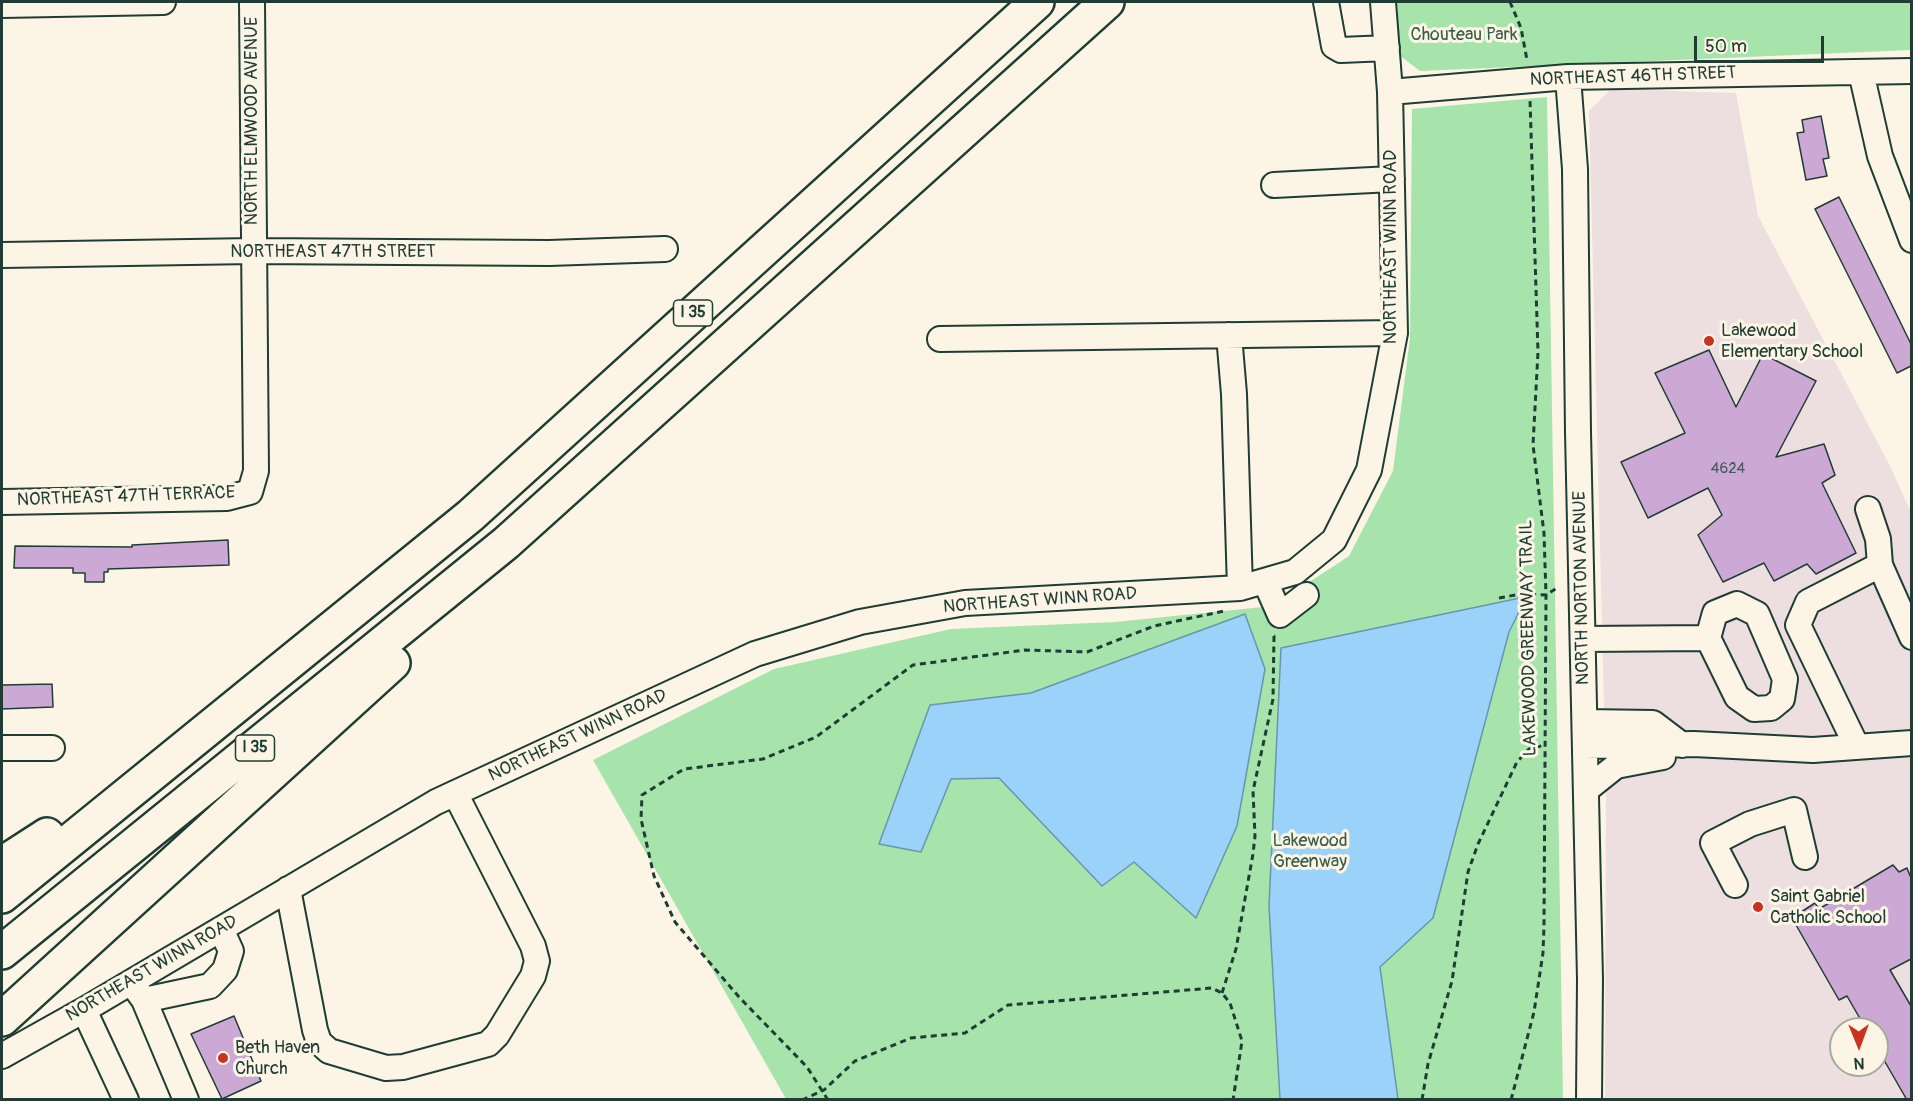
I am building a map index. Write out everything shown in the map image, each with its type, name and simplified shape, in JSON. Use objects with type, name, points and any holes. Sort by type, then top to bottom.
[{"type":"highway","name":"I 35","points":[[2,896],[170,757],[470,516],[1037,2]]},
{"type":"highway","name":"I 35","points":[[2,952],[506,543],[1107,2]]},
{"type":"highway","points":[[2,1019],[460,602],[506,543]]},
{"type":"highway","points":[[2,864],[170,757]]},
{"type":"street","points":[[2,5],[163,2]]},
{"type":"street","name":"NORTH ELMWOOD AVENUE","points":[[250,492],[256,471],[252,2]]},
{"type":"street","points":[[1326,2],[1334,46],[1341,50],[1387,48]]},
{"type":"street","name":"NORTHEAST WINN ROAD","points":[[2,1056],[84,1010],[138,991],[221,929],[455,793],[755,654],[860,622],[965,603],[1240,588],[1295,572],[1334,540],[1369,470],[1395,333],[1390,92],[1383,2]]},
{"type":"street","name":"NORTHEAST 46TH STREET","points":[[1390,92],[1568,77],[1911,71]]},
{"type":"street","points":[[1861,72],[1880,156],[1911,240]]},
{"type":"street","name":"NORTH NORTON AVENUE","points":[[1568,77],[1575,169],[1590,979],[1589,1100]]},
{"type":"street","points":[[1274,185],[1392,179]]},
{"type":"street","name":"NORTHEAST 47TH STREET","points":[[2,255],[253,251],[549,253],[665,249]]},
{"type":"street","points":[[940,339],[1395,333]]},
{"type":"street","points":[[1229,335],[1240,588]]},
{"type":"street","name":"NORTHEAST 47TH TERRACE","points":[[2,502],[227,498],[250,492]]},
{"type":"street","points":[[1868,509],[1878,539],[1880,565],[1911,637]]},
{"type":"street","points":[[1857,747],[1798,625],[1808,602],[1880,565]]},
{"type":"street","points":[[1264,581],[1280,615],[1306,595]]},
{"type":"street","points":[[1583,639],[1708,638]]},
{"type":"street","points":[[1585,734],[1653,723],[1682,745],[1813,750],[1911,743]]},
{"type":"street","points":[[1586,790],[1616,766],[1671,756],[1682,745]]},
{"type":"street","points":[[2,748],[52,748]]},
{"type":"street","points":[[288,889],[315,1030],[320,1042],[329,1051],[386,1068],[403,1067],[488,1044],[497,1035],[533,976],[537,962],[533,946],[455,793]]},
{"type":"street","points":[[1735,885],[1713,843],[1749,824],[1794,810],[1805,857]]},
{"type":"street","points":[[186,1100],[138,991],[210,986],[225,970],[231,951],[221,929]]},
{"type":"street","points":[[84,1010],[126,1100]]},
{"type":"path","points":[[1510,2],[1521,28],[1529,69]]},
{"type":"path","name":"LAKEWOOD GREENWAY TRAIL","points":[[1511,1100],[1534,1012],[1543,953],[1546,595],[1544,533],[1533,445],[1538,352],[1530,100]]},
{"type":"path","points":[[1498,598],[1521,594],[1546,595],[1557,588]]},
{"type":"path","points":[[828,1100],[824,1090],[807,1067],[739,997],[675,922],[654,876],[641,819],[642,795],[684,769],[763,759],[816,737],[913,665],[1026,650],[1087,652],[1154,626],[1228,610]]},
{"type":"path","points":[[1222,993],[1236,949],[1253,854],[1255,836],[1253,791],[1273,699],[1274,636],[1267,632]]},
{"type":"path","points":[[1422,1100],[1428,1064],[1452,981],[1468,872],[1517,762],[1529,749],[1545,745]]},
{"type":"path","points":[[802,1100],[824,1090],[855,1061],[911,1038],[965,1033],[1008,1005],[1212,988],[1222,993],[1230,1004],[1242,1041],[1233,1100]]},
{"type":"shaded area","name":"Lakewood Elementary School","points":[[1611,89],[1736,93],[1758,216],[1890,466],[1911,512],[1911,1099],[1605,1099],[1606,785],[1589,111]]},
{"type":"green space","name":"Chouteau Park","points":[[1397,2],[1911,2],[1911,50],[1420,71],[1399,55]]},
{"type":"green space","name":"Lakewood Greenway","points":[[1547,97],[1563,1099],[786,1099],[593,760],[774,669],[951,629],[1115,622],[1273,606],[1349,556],[1393,471],[1410,338],[1412,109]]},
{"type":"water","points":[[1520,598],[1518,614],[1509,632],[1433,918],[1380,967],[1398,1099],[1280,1099],[1269,906],[1281,648]]},
{"type":"water","points":[[1245,614],[1265,669],[1237,826],[1196,918],[1134,862],[1102,886],[999,778],[951,779],[921,852],[879,844],[930,705],[1031,693]]},
{"type":"building","points":[[1821,116],[1829,158],[1823,159],[1827,176],[1806,180],[1797,133],[1804,132],[1802,120]]},
{"type":"building","points":[[1839,197],[1911,344],[1911,366],[1897,373],[1815,209]]},
{"type":"building","name":"Lakewood Elementary School","points":[[1709,350],[1736,407],[1763,354],[1816,381],[1776,457],[1824,444],[1835,475],[1822,483],[1856,553],[1816,574],[1807,564],[1774,581],[1764,563],[1723,582],[1698,535],[1722,515],[1708,488],[1648,518],[1621,462],[1685,433],[1655,373]]},
{"type":"building","points":[[228,540],[229,565],[108,569],[108,572],[104,572],[104,582],[85,582],[85,573],[73,573],[73,568],[14,568],[15,546],[132,547],[132,545]]},
{"type":"building","points":[[52,684],[53,707],[2,709],[2,685]]},
{"type":"building","points":[[1893,865],[1899,872],[1907,868],[1911,878],[1911,959],[1890,970],[1911,1006],[1911,1100],[1907,1100],[1889,1069],[1889,1017],[1859,1017],[1847,996],[1839,1000],[1792,918],[1815,903],[1819,909]]},
{"type":"building","points":[[234,1016],[261,1081],[222,1099],[191,1034]]},
{"type":"place","name":"Lakewood Elementary School","points":[[1709,341]]},
{"type":"place","name":"Saint Gabriel Catholic School","points":[[1758,907]]},
{"type":"place","name":"Beth Haven Church","points":[[223,1058]]}]
